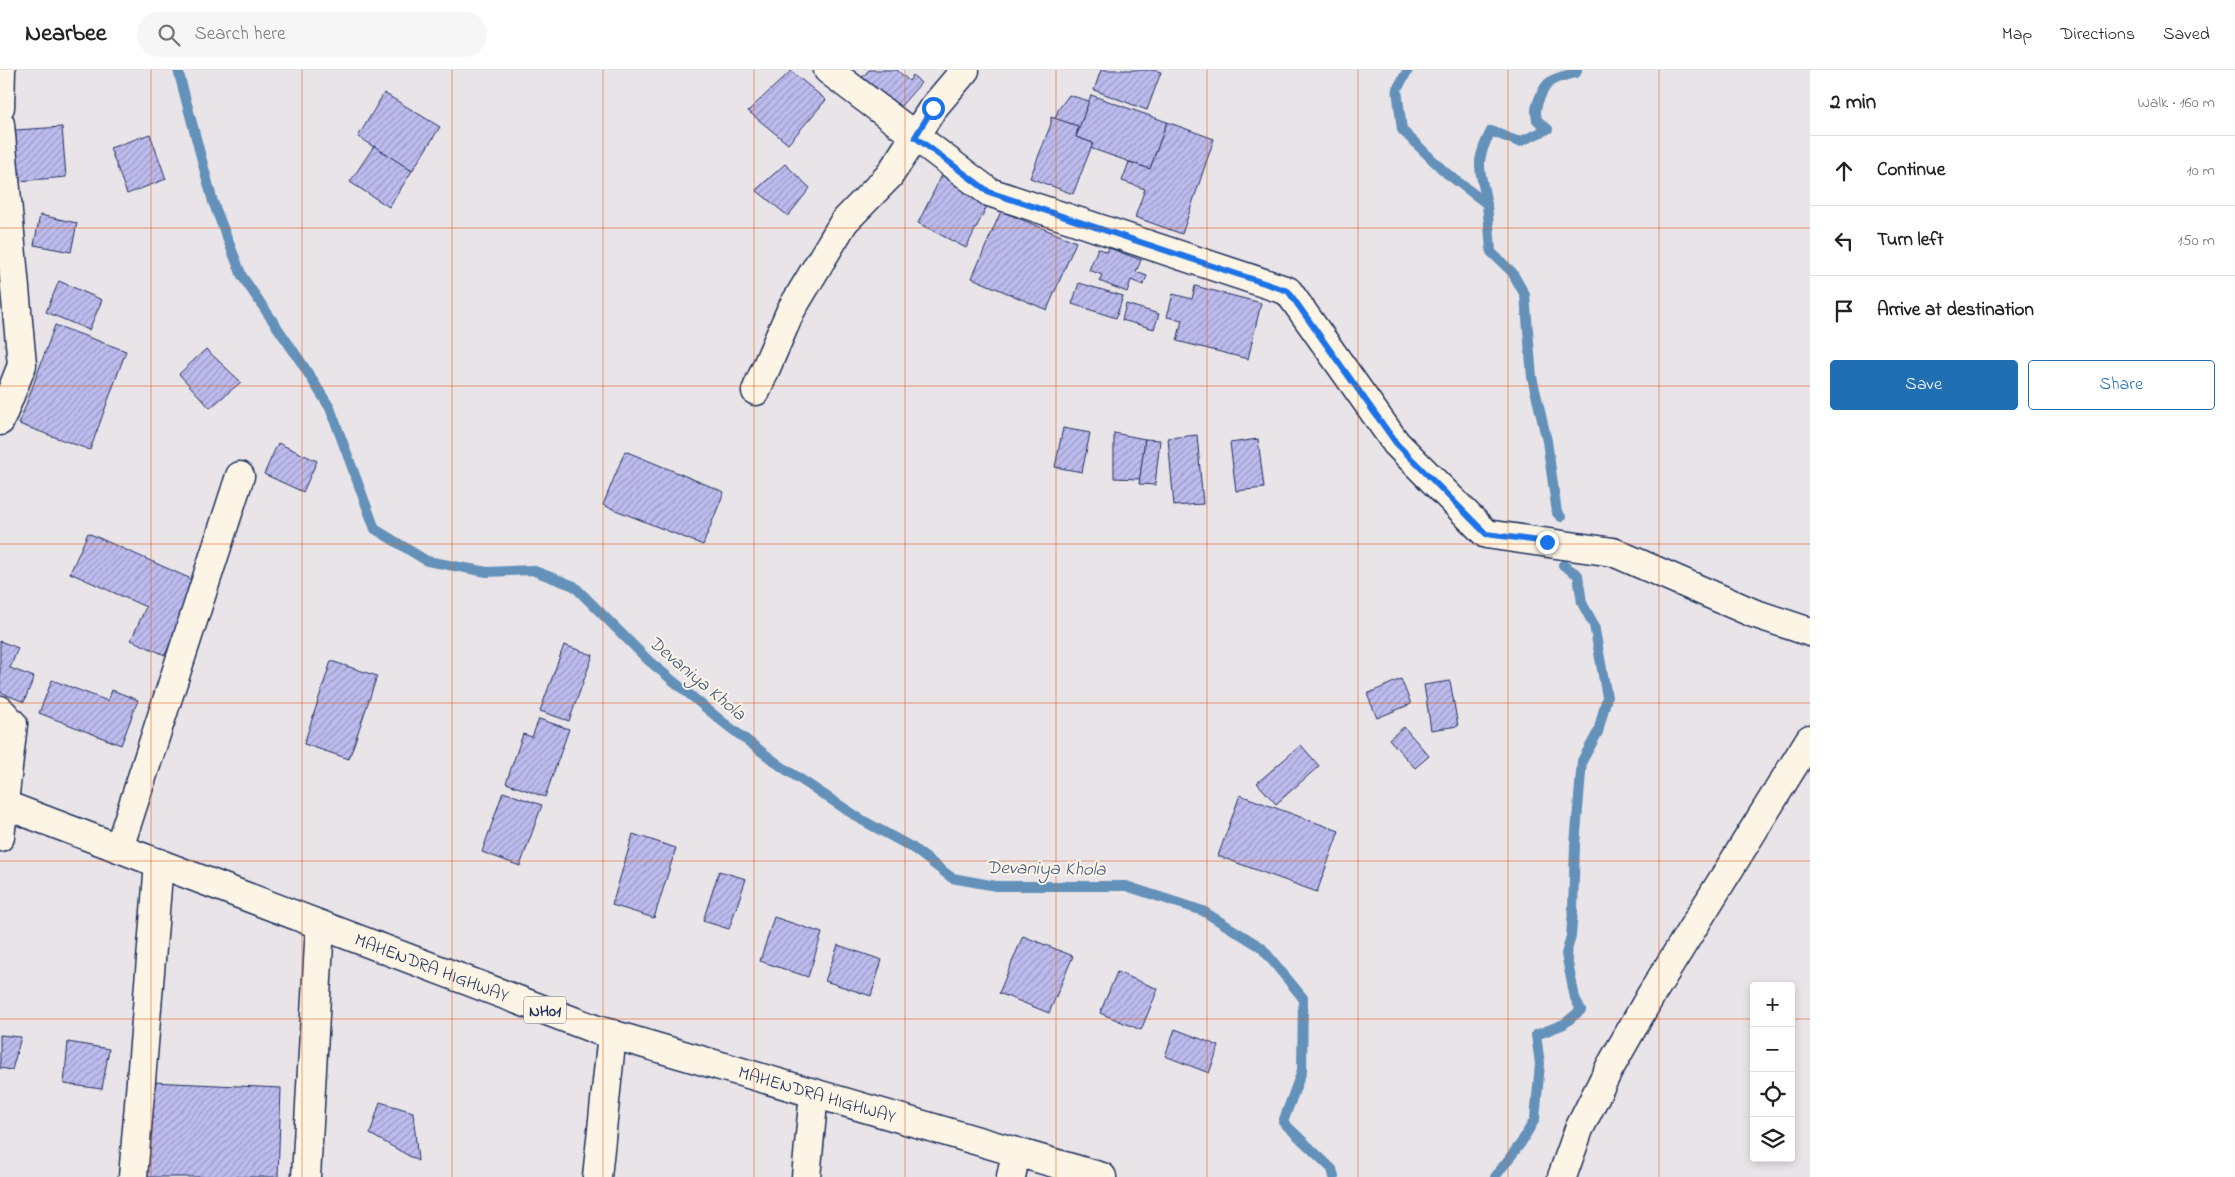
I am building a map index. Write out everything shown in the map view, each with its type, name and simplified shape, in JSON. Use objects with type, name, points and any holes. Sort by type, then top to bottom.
[{"type":"main road","points":[[0,70],[0,106]]},
{"type":"main road","points":[[828,70],[989,192],[1288,291],[1396,443],[1486,534],[1613,552],[1753,613],[1810,632]]},
{"type":"main road","points":[[756,391],[791,310],[844,222],[889,176],[933,108],[965,70]]},
{"type":"main road","points":[[0,124],[11,361],[0,421]]},
{"type":"main road","points":[[119,848],[240,476]]},
{"type":"main road","points":[[0,710],[13,724],[2,804],[0,837]]},
{"type":"main road","points":[[1562,1177],[1579,1129],[1609,1069],[1651,996],[1810,739]]},
{"type":"main road","name":"MAHENDRA HIGHWAY","points":[[2,804],[612,1034],[814,1093],[1013,1164],[1102,1177]]},
{"type":"main road","points":[[133,1177],[159,863]]},
{"type":"main road","points":[[306,1177],[320,924]]},
{"type":"main road","points":[[596,1177],[612,1034]]},
{"type":"main road","points":[[806,1177],[814,1093]]},
{"type":"building","points":[[869,70],[897,70],[909,81],[913,75],[921,83],[892,116],[857,83]]},
{"type":"building","points":[[1101,70],[1154,70],[1161,72],[1147,110],[1094,90]]},
{"type":"building","points":[[791,71],[826,100],[788,144],[748,111]]},
{"type":"building","points":[[384,93],[440,127],[412,171],[358,137]]},
{"type":"building","points":[[1069,95],[1089,101],[1076,137],[1078,126],[1055,119],[1058,110]]},
{"type":"building","points":[[1091,95],[1167,122],[1150,169],[1090,148],[1093,143],[1076,137]]},
{"type":"building","points":[[1051,117],[1078,126],[1076,137],[1093,143],[1073,194],[1030,178],[1051,124]]},
{"type":"building","points":[[1167,122],[1214,139],[1182,234],[1135,217],[1145,189],[1122,181],[1129,162],[1150,169]]},
{"type":"building","points":[[62,127],[66,177],[19,181],[15,130]]},
{"type":"building","points":[[150,134],[166,179],[127,194],[110,148]]},
{"type":"building","points":[[374,146],[412,171],[389,207],[350,182]]},
{"type":"building","points":[[785,164],[810,188],[788,216],[756,190]]},
{"type":"building","points":[[942,175],[990,200],[966,248],[918,223]]},
{"type":"building","points":[[1001,211],[1076,242],[1047,310],[972,278]]},
{"type":"building","points":[[40,215],[77,223],[71,252],[34,245]]},
{"type":"building","points":[[1098,248],[1107,252],[1109,248],[1141,260],[1136,272],[1147,276],[1143,285],[1131,280],[1127,292],[1099,281],[1102,275],[1089,270]]},
{"type":"building","points":[[59,281],[102,300],[89,330],[46,312]]},
{"type":"building","points":[[1079,283],[1123,296],[1116,318],[1072,304]]},
{"type":"building","points":[[1195,286],[1261,303],[1248,359],[1177,341],[1182,320],[1167,317],[1173,294],[1192,299]]},
{"type":"building","points":[[1126,304],[1159,314],[1154,329],[1122,320]]},
{"type":"building","points":[[55,325],[126,351],[90,450],[19,424]]},
{"type":"building","points":[[206,349],[241,382],[210,408],[179,374]]},
{"type":"building","points":[[1063,428],[1090,433],[1082,472],[1055,467]]},
{"type":"building","points":[[1114,433],[1145,439],[1140,479],[1114,478]]},
{"type":"building","points":[[1197,435],[1203,504],[1174,506],[1168,438]]},
{"type":"building","points":[[1145,439],[1160,440],[1155,485],[1139,484]]},
{"type":"building","points":[[1258,439],[1264,488],[1236,491],[1230,443]]},
{"type":"building","points":[[278,443],[317,461],[303,492],[264,474]]},
{"type":"building","points":[[625,451],[724,492],[703,545],[603,505]]},
{"type":"building","points":[[88,533],[198,582],[165,655],[131,640],[146,607],[70,573]]},
{"type":"building","points":[[0,641],[18,648],[10,668],[34,677],[24,702],[0,692]]},
{"type":"building","points":[[564,645],[593,655],[569,721],[540,711]]},
{"type":"building","points":[[331,661],[377,676],[349,759],[304,744]]},
{"type":"building","points":[[1401,679],[1411,704],[1377,718],[1367,694]]},
{"type":"building","points":[[52,680],[108,701],[112,690],[138,700],[121,745],[39,713]]},
{"type":"building","points":[[1450,681],[1458,726],[1431,730],[1424,685]]},
{"type":"building","points":[[539,719],[569,729],[545,797],[506,783],[523,734],[532,737]]},
{"type":"building","points":[[1404,727],[1429,756],[1415,768],[1389,739]]},
{"type":"building","points":[[1301,745],[1319,766],[1276,804],[1257,783]]},
{"type":"building","points":[[503,792],[542,805],[520,866],[482,852]]},
{"type":"building","points":[[1240,795],[1339,831],[1317,892],[1218,856]]},
{"type":"building","points":[[633,834],[676,848],[654,918],[612,905]]},
{"type":"building","points":[[719,871],[746,879],[729,929],[703,921]]},
{"type":"building","points":[[774,917],[822,933],[808,977],[760,961]]},
{"type":"building","points":[[1023,936],[1073,956],[1049,1013],[999,993]]},
{"type":"building","points":[[838,945],[882,960],[871,996],[825,981]]},
{"type":"building","points":[[1117,972],[1158,989],[1141,1030],[1100,1013]]},
{"type":"building","points":[[1175,1029],[1219,1046],[1209,1073],[1165,1056]]},
{"type":"building","points":[[0,1035],[21,1037],[12,1070],[0,1068]]},
{"type":"building","points":[[68,1042],[109,1049],[102,1089],[64,1084]]},
{"type":"building","points":[[152,1082],[281,1088],[278,1177],[147,1177]]},
{"type":"building","points":[[380,1102],[413,1112],[418,1161],[370,1134]]},
{"type":"waterway","name":"Devaniya Khola","points":[[178,70],[213,202],[242,276],[330,408],[375,529],[427,561],[487,572],[532,570],[574,586],[649,661],[724,723],[782,767],[862,820],[913,848],[952,878],[996,886],[1126,886],[1203,911],[1261,947],[1303,998],[1302,1071],[1283,1122],[1332,1169],[1334,1177]]},
{"type":"waterway","points":[[1408,70],[1397,89],[1402,130],[1445,172],[1487,204]]},
{"type":"waterway","points":[[1561,517],[1557,513],[1547,441],[1532,377],[1525,295],[1512,272],[1491,252],[1488,212],[1480,161],[1485,143],[1491,131],[1519,142],[1548,129],[1536,117],[1537,106],[1543,90],[1554,79],[1576,73],[1577,70]]},
{"type":"waterway","points":[[1495,1177],[1521,1143],[1535,1119],[1540,1064],[1536,1035],[1564,1024],[1581,1010],[1575,998],[1566,954],[1571,936],[1575,845],[1582,761],[1598,732],[1607,697],[1594,625],[1582,603],[1578,575],[1563,565]]},
{"type":"route","points":[[933,108],[915,137],[989,192],[1288,291],[1396,443],[1486,534],[1547,542]]}]
